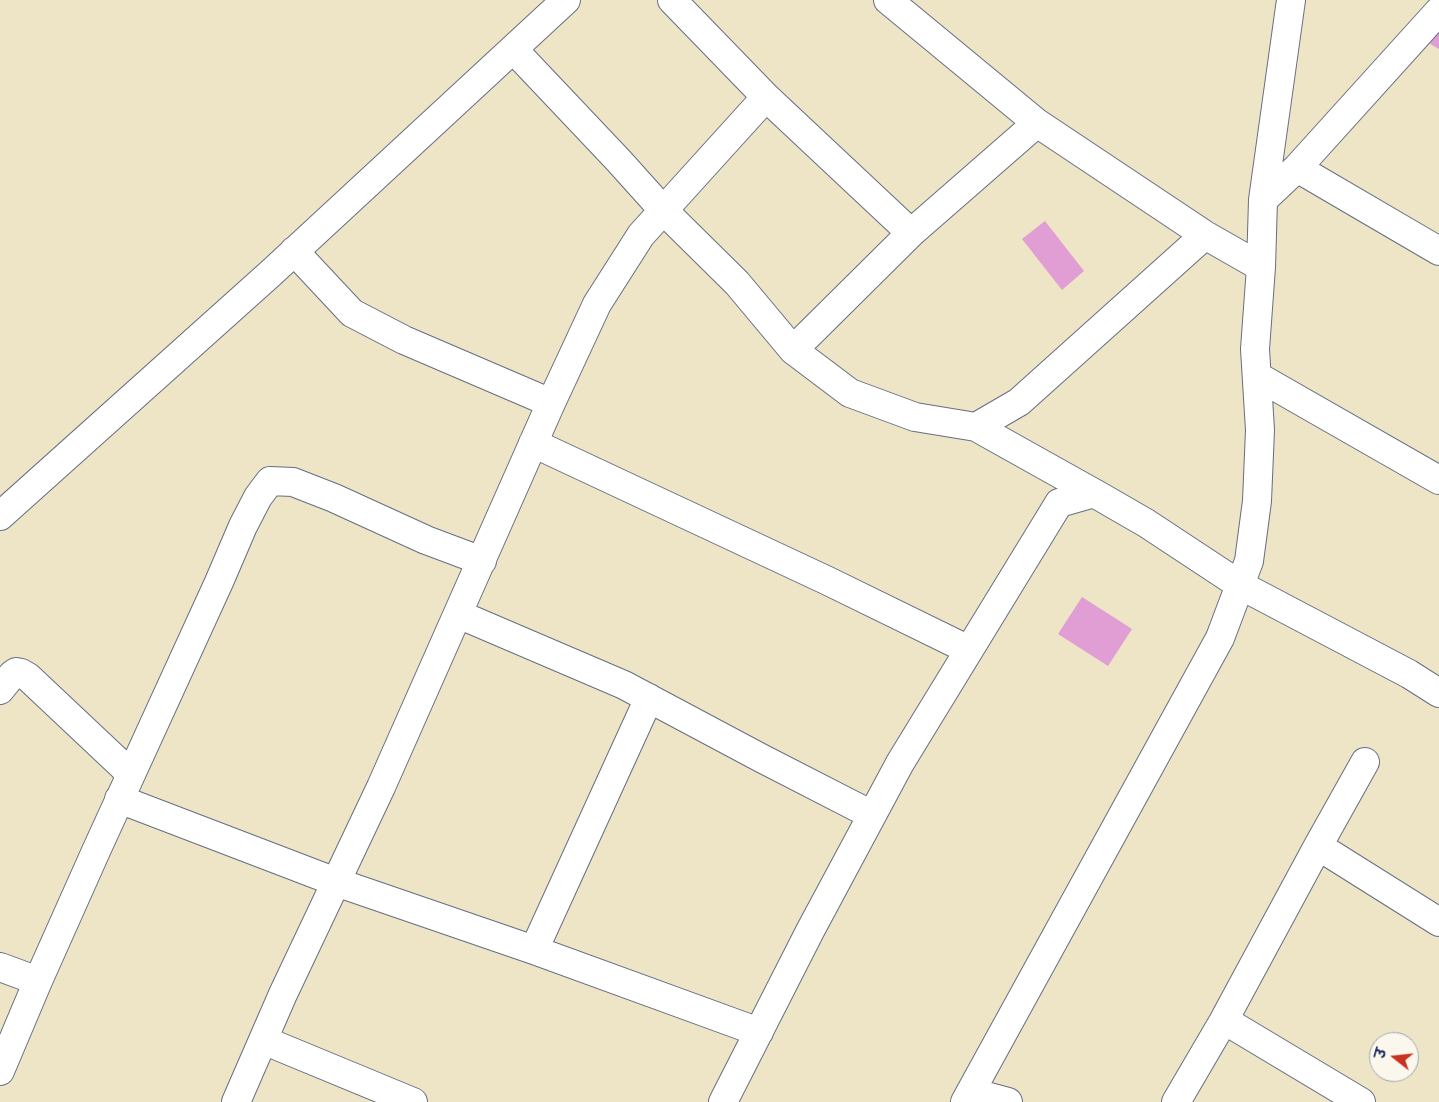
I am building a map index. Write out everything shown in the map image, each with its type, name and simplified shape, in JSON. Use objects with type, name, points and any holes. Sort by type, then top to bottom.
[{"type":"street","points":[[0,516],[294,251],[566,0]]},
{"type":"street","points":[[672,0],[766,97],[912,233]]},
{"type":"street","points":[[888,0],[1037,123],[1205,235],[1261,267]]},
{"type":"street","points":[[1008,1102],[968,1097],[1220,638],[1249,560],[1257,502],[1260,430],[1255,349],[1261,267],[1263,200],[1291,0]]},
{"type":"street","points":[[1263,200],[1297,168],[1439,11]]},
{"type":"street","points":[[513,49],[663,210],[737,282],[793,350],[850,393],[915,417],[976,427],[1146,524],[1240,585],[1409,674],[1439,693]]},
{"type":"street","points":[[236,1102],[287,986],[381,787],[551,402],[597,304],[640,235],[766,97]]},
{"type":"street","points":[[793,350],[912,233],[1037,123]]},
{"type":"street","points":[[1297,168],[1439,251]]},
{"type":"street","points":[[976,427],[1019,402],[1205,235]]},
{"type":"street","points":[[294,251],[352,313],[404,340],[551,402]]},
{"type":"street","points":[[1257,376],[1439,480]]},
{"type":"street","points":[[533,443],[828,581],[969,650]]},
{"type":"street","points":[[0,1071],[119,799],[243,526],[258,497],[270,481],[293,482],[334,498],[426,540],[482,561]]},
{"type":"street","points":[[723,1102],[810,930],[900,762],[1059,503],[1094,493]]},
{"type":"street","points":[[458,614],[624,685],[872,815]]},
{"type":"street","points":[[0,690],[16,672],[28,677],[131,774]]},
{"type":"street","points":[[534,950],[649,698]]},
{"type":"street","points":[[1176,1102],[1224,1020],[1318,846],[1366,762]]},
{"type":"street","points":[[119,799],[336,882],[534,950],[759,1032]]},
{"type":"street","points":[[1318,846],[1439,922]]},
{"type":"street","points":[[0,966],[38,981]]},
{"type":"street","points":[[1224,1020],[1361,1102]]},
{"type":"street","points":[[263,1040],[414,1102]]},
{"type":"building","points":[[1439,28],[1439,49],[1430,44]]},
{"type":"building","points":[[1045,221],[1084,271],[1062,290],[1022,239]]},
{"type":"building","points":[[1082,597],[1132,629],[1108,666],[1058,634]]}]
